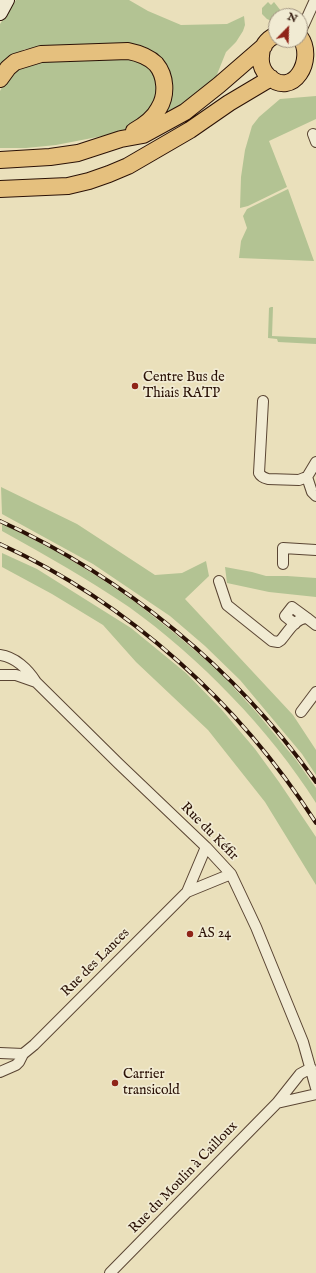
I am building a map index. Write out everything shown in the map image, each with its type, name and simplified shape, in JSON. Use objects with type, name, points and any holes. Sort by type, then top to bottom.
[{"type":"main road","points":[[0,13],[7,0]]},
{"type":"main road","points":[[268,40],[261,51],[261,63],[263,69],[271,78],[281,83],[294,82],[300,79],[312,68],[311,53],[308,48]]},
{"type":"main road","points":[[0,160],[50,157],[78,153],[143,135],[185,112],[264,46]]},
{"type":"main road","points":[[0,79],[8,68],[15,62],[41,54],[128,51],[147,58],[156,64],[162,74],[165,89],[162,100],[159,108],[151,118],[121,140]]},
{"type":"main road","points":[[0,189],[68,186],[109,174],[135,162],[190,130],[229,103],[271,78]]},
{"type":"street","points":[[308,16],[315,0]]},
{"type":"street","points":[[262,401],[258,473],[268,479],[299,480],[307,477],[316,462]]},
{"type":"street","points":[[307,477],[312,492],[316,496]]},
{"type":"street","points":[[282,564],[283,548],[316,550]]},
{"type":"street","points":[[219,581],[227,605],[272,641],[280,641],[298,620],[307,618]]},
{"type":"street","points":[[295,624],[285,616],[292,607],[316,625]]},
{"type":"street","name":"Rue du Kéfir","points":[[0,655],[5,656],[26,668],[36,682],[206,847],[231,874],[256,928],[303,1042],[316,1088]]},
{"type":"street","name":"Rue du Kéfir","points":[[0,674],[16,675],[36,682]]},
{"type":"street","points":[[301,712],[316,692]]},
{"type":"street","name":"Rue des Lances","points":[[0,1072],[16,1065],[23,1054],[39,1040],[187,892],[206,847]]},
{"type":"street","name":"Rue des Lances","points":[[187,892],[231,874]]},
{"type":"street","points":[[0,1053],[23,1054]]},
{"type":"street","name":"Rue du Moulin à Cailloux","points":[[110,1273],[277,1103],[300,1074],[311,1068]]},
{"type":"street","points":[[277,1103],[316,1094]]},
{"type":"green space","points":[[16,0],[129,0],[148,11],[181,25],[227,24],[244,16],[245,25],[236,42],[226,52],[214,82],[162,119],[161,62],[70,46],[25,49],[8,59],[0,69],[0,24]]},
{"type":"green space","points":[[268,2],[271,5],[274,2],[279,8],[268,8],[268,19],[262,14],[262,8]]},
{"type":"green space","points":[[133,57],[154,68],[159,83],[153,108],[129,128],[118,133],[56,145],[26,148],[0,148],[0,91],[8,76],[31,61]]},
{"type":"green space","points":[[316,96],[316,119],[269,141],[287,187],[248,206],[240,208],[241,177],[245,150],[252,126],[259,117],[280,99]]},
{"type":"green space","points":[[288,189],[314,261],[239,258],[241,241],[247,228],[243,216],[247,209]]},
{"type":"green space","points":[[273,307],[272,336],[316,338],[316,344],[278,342],[277,339],[268,338],[269,308]]},
{"type":"green space","points":[[1,487],[77,524],[155,575],[182,573],[206,561],[209,576],[185,599],[293,715],[316,750],[316,775],[302,754],[240,680],[205,646],[170,616],[93,564],[2,514]]},
{"type":"green space","points":[[2,523],[61,554],[100,578],[135,602],[207,661],[257,713],[296,760],[316,788],[316,803],[298,776],[255,722],[232,696],[181,648],[114,597],[2,531]]},
{"type":"green space","points":[[2,553],[37,569],[131,628],[186,673],[222,710],[255,749],[316,837],[316,885],[265,802],[208,730],[136,662],[103,625],[52,594],[2,567]]},
{"type":"green space","points":[[225,567],[266,576],[316,578],[316,597],[269,592],[227,583]]},
{"type":"railway","points":[[0,521],[46,544],[91,570],[134,599],[175,630],[214,665],[251,702],[285,741],[316,782]]},
{"type":"railway","points":[[0,544],[47,568],[93,596],[137,627],[178,661],[217,698],[253,738],[286,779],[316,823]]},
{"type":"place","name":"Centre Bus de Thiais RATP","points":[[135,386]]},
{"type":"place","name":"AS 24","points":[[190,934]]},
{"type":"place","name":"Carrier transicold","points":[[115,1083]]}]
